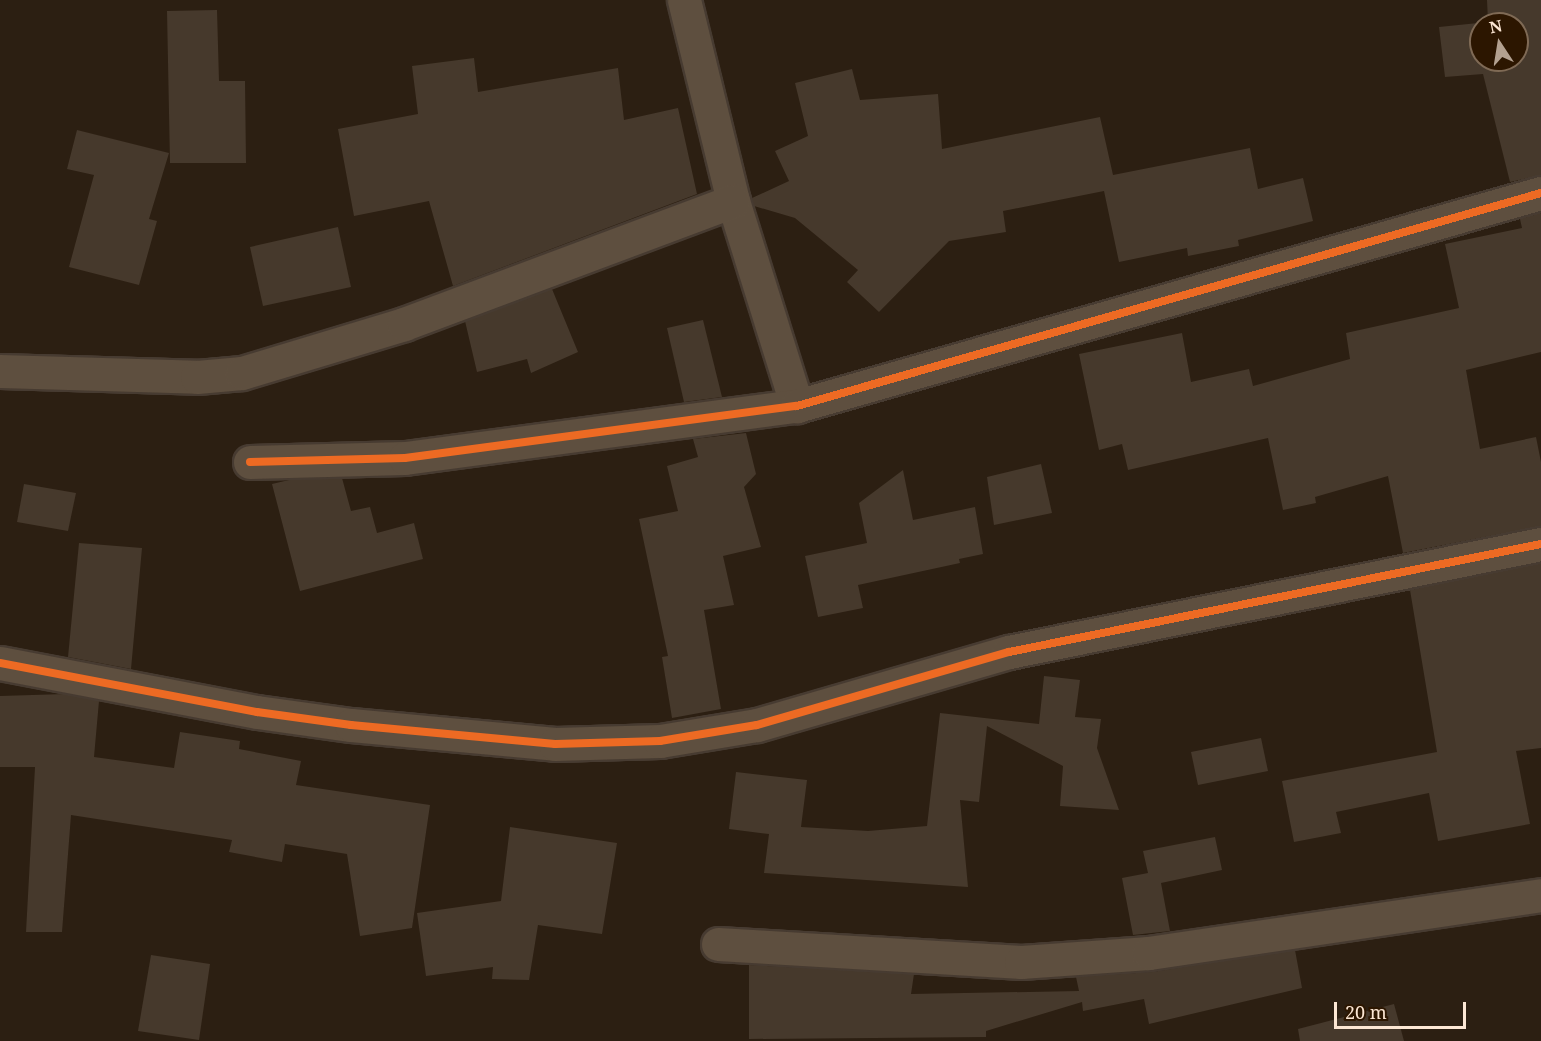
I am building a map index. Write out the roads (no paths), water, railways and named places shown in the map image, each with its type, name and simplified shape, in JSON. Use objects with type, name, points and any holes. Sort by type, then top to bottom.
[{"type":"street","points":[[684,0],[733,201],[796,406]]},
{"type":"street","points":[[250,462],[405,458],[796,406],[1541,193]]},
{"type":"street","points":[[0,372],[197,377],[242,373],[404,324],[733,201]]},
{"type":"street","points":[[0,663],[256,712],[351,725],[555,744],[660,741],[757,725],[1009,652],[1541,544]]},
{"type":"street","points":[[718,944],[1021,962],[1149,953],[1541,895]]}]
